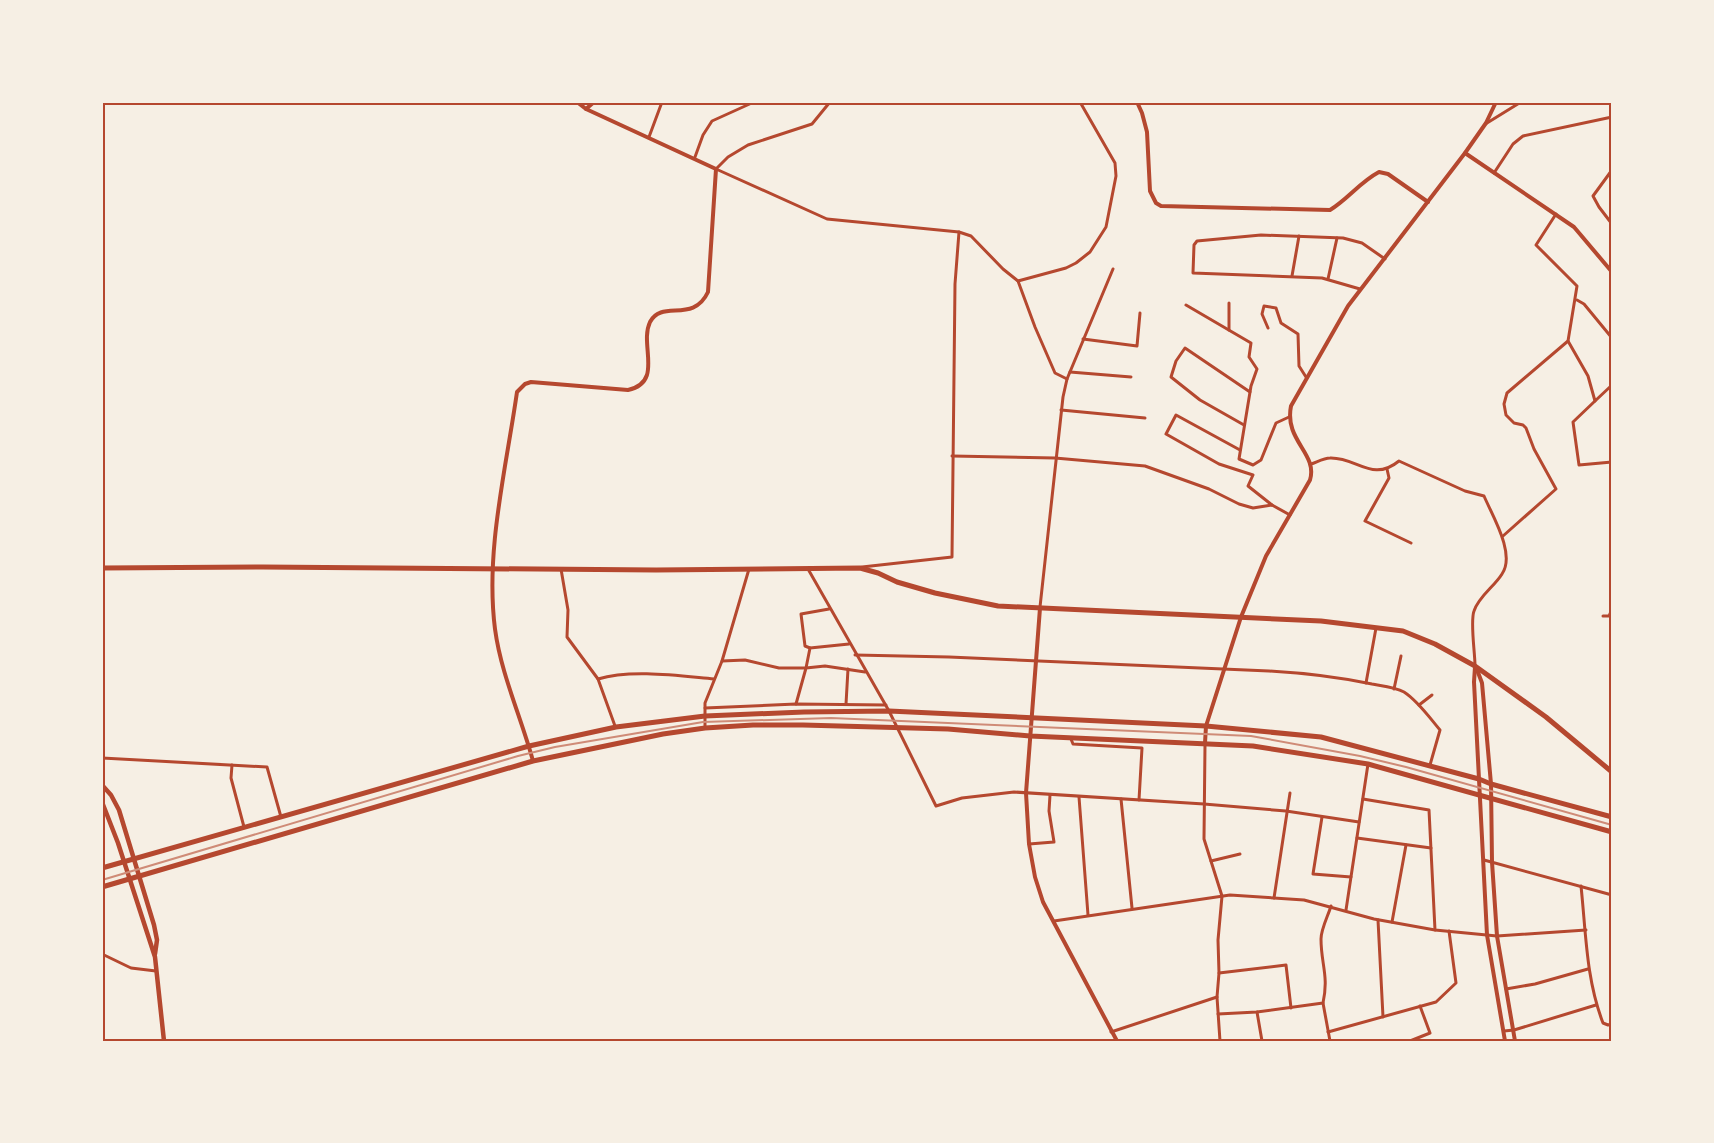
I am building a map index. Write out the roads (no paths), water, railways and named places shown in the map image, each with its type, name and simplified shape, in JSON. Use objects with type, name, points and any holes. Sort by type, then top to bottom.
[{"type":"highway","points":[[102,568],[656,570],[860,568],[897,582],[960,599],[998,606],[1321,621],[1377,626],[1420,637],[1475,666],[1546,717],[1612,772]]},
{"type":"highway","points":[[102,868],[529,746],[616,727],[705,716],[887,708],[1031,718],[1206,726],[1321,737],[1612,817]]},
{"type":"highway","points":[[102,887],[533,761],[663,734],[705,728],[803,725],[948,729],[1029,736],[1253,746],[1368,764],[1612,832]]},
{"type":"main road","points":[[102,785],[111,795],[119,810],[157,940],[155,957],[164,1041]]},
{"type":"main road","points":[[102,802],[155,957]]},
{"type":"street","points":[[578,102],[586,109],[827,219],[959,232],[971,236],[1018,281],[1055,373],[1067,379]]},
{"type":"street","points":[[586,109],[594,102]]},
{"type":"street","points":[[649,137],[662,102]]},
{"type":"street","points":[[695,158],[712,121],[754,102]]},
{"type":"street","points":[[533,761],[506,680],[495,631],[493,607],[493,554],[517,393],[520,388],[531,382],[628,390],[638,388],[644,383],[648,375],[648,328],[652,319],[668,310],[687,311],[704,301],[708,292],[716,169],[728,157],[748,145],[812,124],[830,102]]},
{"type":"street","points":[[1018,281],[1066,268],[1076,263],[1090,252],[1106,227],[1116,176],[1115,163],[1080,102]]},
{"type":"street","points":[[1137,102],[1147,132],[1150,191],[1156,203],[1161,206],[1330,210],[1364,180],[1379,172],[1388,174],[1428,202]]},
{"type":"street","points":[[1220,1041],[1217,997],[1218,940],[1222,896],[1204,839],[1206,726],[1240,617],[1274,540],[1312,473],[1311,464],[1294,435],[1289,417],[1291,406],[1306,377],[1360,289],[1465,153],[1486,123],[1496,102]]},
{"type":"street","points":[[1486,123],[1521,102]]},
{"type":"street","points":[[1494,173],[1513,144],[1523,136],[1612,117]]},
{"type":"street","points":[[1465,153],[1574,227],[1612,272]]},
{"type":"street","points":[[1612,170],[1593,196],[1612,224]]},
{"type":"street","points":[[1503,536],[1556,489],[1533,449],[1526,428],[1514,423],[1506,415],[1505,397],[1568,341],[1577,286],[1536,245],[1556,214]]},
{"type":"street","points":[[860,568],[952,557],[955,284],[959,232]]},
{"type":"street","points":[[1360,289],[1328,279],[1193,273],[1194,244],[1197,241],[1261,235],[1337,238],[1362,243],[1385,259]]},
{"type":"street","points":[[1292,276],[1299,236]]},
{"type":"street","points":[[1328,279],[1337,238]]},
{"type":"street","points":[[1113,269],[1067,379],[1060,410],[1035,660],[1026,793],[1029,844],[1035,877],[1052,921],[1117,1041]]},
{"type":"street","points":[[1576,299],[1584,304],[1612,338]]},
{"type":"street","points":[[1229,303],[1229,330]]},
{"type":"street","points":[[1186,304],[1251,343],[1249,357],[1257,369],[1250,392],[1239,459],[1253,465],[1262,460],[1276,423],[1289,417]]},
{"type":"street","points":[[1268,328],[1262,314],[1264,306],[1276,308],[1281,323],[1298,334],[1299,366],[1306,377]]},
{"type":"street","points":[[1083,339],[1137,346],[1140,313]]},
{"type":"street","points":[[1568,341],[1588,376],[1595,400]]},
{"type":"street","points":[[1245,426],[1200,400],[1171,377],[1176,361],[1185,348],[1250,392]]},
{"type":"street","points":[[1070,372],[1131,377]]},
{"type":"street","points":[[1612,385],[1573,422],[1579,465],[1612,462]]},
{"type":"street","points":[[1060,410],[1145,418]]},
{"type":"street","points":[[1240,450],[1176,415],[1166,434],[1219,464],[1253,475],[1248,486],[1272,505],[1290,515]]},
{"type":"street","points":[[952,456],[1055,458],[1145,466],[1209,489],[1239,504],[1253,508],[1272,505]]},
{"type":"street","points":[[1311,464],[1328,458],[1339,459],[1373,470],[1387,469],[1398,460],[1466,490],[1484,495],[1503,536],[1505,568],[1477,604],[1473,614],[1474,682],[1487,935],[1505,1041]]},
{"type":"street","points":[[1387,469],[1389,478],[1365,521],[1411,543]]},
{"type":"street","points":[[705,728],[705,703],[722,661],[750,568]]},
{"type":"street","points":[[561,569],[568,610],[567,637],[598,679],[616,727]]},
{"type":"street","points":[[808,569],[887,708],[936,806],[962,798],[1014,792],[1286,811],[1359,822]]},
{"type":"street","points":[[829,609],[801,614],[805,646],[810,648],[849,644]]},
{"type":"street","points":[[1603,616],[1609,616],[1612,609]]},
{"type":"street","points":[[1366,683],[1377,626]]},
{"type":"street","points":[[796,704],[810,648]]},
{"type":"street","points":[[855,655],[1035,660],[1316,674],[1394,688],[1404,692],[1419,705],[1440,730],[1430,766]]},
{"type":"street","points":[[1394,688],[1401,656]]},
{"type":"street","points":[[722,661],[744,660],[778,668],[825,666],[865,672]]},
{"type":"street","points":[[1475,666],[1482,683],[1491,784],[1492,862],[1497,936],[1515,1041]]},
{"type":"street","points":[[846,704],[848,669]]},
{"type":"street","points":[[598,679],[615,674],[674,675],[714,680]]},
{"type":"street","points":[[1419,705],[1432,695]]},
{"type":"street","points":[[705,708],[846,704],[887,708]]},
{"type":"street","points":[[1070,738],[1073,744],[1142,748],[1139,800]]},
{"type":"street","points":[[102,758],[267,767],[281,817]]},
{"type":"street","points":[[1346,910],[1368,764]]},
{"type":"street","points":[[232,765],[231,778],[244,827]]},
{"type":"street","points":[[1274,898],[1290,793]]},
{"type":"street","points":[[1029,844],[1054,842],[1049,811],[1050,795]]},
{"type":"street","points":[[1079,796],[1088,915]]},
{"type":"street","points":[[1121,799],[1132,908]]},
{"type":"street","points":[[1363,800],[1429,810],[1435,930]]},
{"type":"street","points":[[1322,817],[1313,874],[1351,877]]},
{"type":"street","points":[[1357,838],[1431,848]]},
{"type":"street","points":[[1392,922],[1407,845]]},
{"type":"street","points":[[1210,861],[1240,854]]},
{"type":"street","points":[[1482,859],[1612,895]]},
{"type":"street","points":[[1581,886],[1588,969],[1596,1005],[1603,1023],[1612,1024]]},
{"type":"street","points":[[1052,921],[1222,896],[1304,900],[1378,920],[1435,930],[1497,936],[1586,930]]},
{"type":"street","points":[[1330,906],[1321,938],[1326,980],[1323,1003],[1330,1041]]},
{"type":"street","points":[[1378,920],[1383,1017]]},
{"type":"street","points":[[1329,1032],[1436,1002],[1456,983],[1449,931]]},
{"type":"street","points":[[102,954],[131,968],[156,970]]},
{"type":"street","points":[[1219,973],[1286,965],[1292,1008]]},
{"type":"street","points":[[1506,988],[1535,984],[1588,969]]},
{"type":"street","points":[[1111,1032],[1217,997]]},
{"type":"street","points":[[1218,1014],[1257,1012],[1323,1003]]},
{"type":"street","points":[[1504,1031],[1596,1005]]},
{"type":"street","points":[[1410,1041],[1430,1033],[1420,1006]]},
{"type":"street","points":[[1257,1012],[1262,1041]]},
{"type":"railway","points":[[102,880],[518,756],[555,747],[703,722],[831,718],[1251,736],[1406,767],[1612,825]]}]
